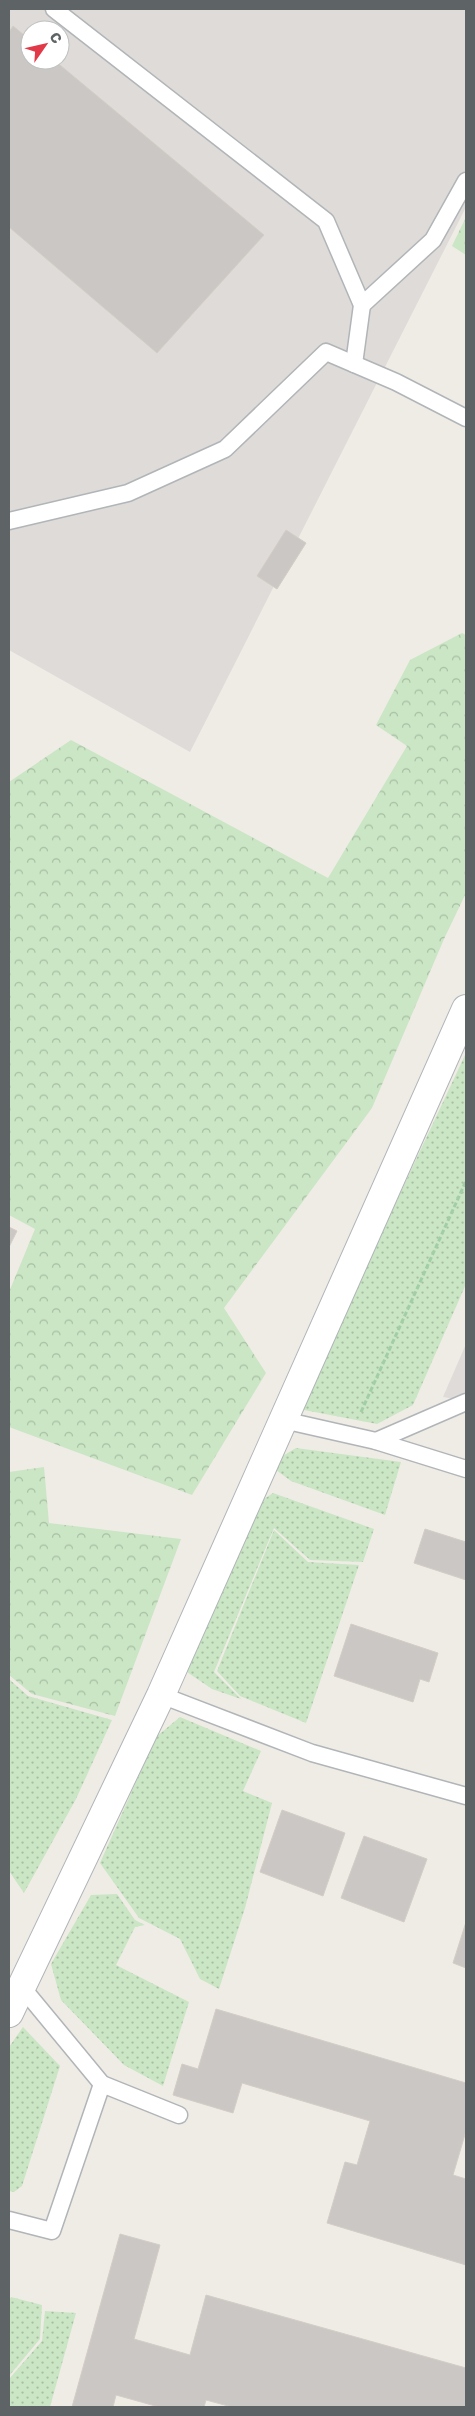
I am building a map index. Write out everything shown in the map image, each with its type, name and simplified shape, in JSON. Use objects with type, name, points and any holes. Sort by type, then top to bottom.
[{"type":"street","points":[[9,2013],[161,1695],[466,1009]]},
{"type":"lane","points":[[54,9],[326,222],[362,305],[354,364]]},
{"type":"lane","points":[[362,305],[433,240],[466,181]]},
{"type":"lane","points":[[9,521],[128,494],[225,448],[326,352],[396,382],[466,418]]},
{"type":"lane","points":[[376,1441],[466,1402]]},
{"type":"lane","points":[[283,1420],[376,1441],[466,1469]]},
{"type":"lane","points":[[161,1695],[312,1753],[466,1796]]},
{"type":"lane","points":[[21,1986],[102,2084],[179,2115]]},
{"type":"lane","points":[[9,2220],[52,2230],[102,2084]]},
{"type":"path","points":[[350,1435],[466,1181]]},
{"type":"shaded area","points":[[9,9],[466,9],[466,207],[190,752],[9,650]]},
{"type":"shaded area","points":[[466,1344],[466,1401],[443,1397]]},
{"type":"green space","points":[[466,217],[466,255],[452,246]]},
{"type":"green space","points":[[462,633],[466,635],[466,893],[444,939],[372,1108],[224,1308],[266,1373],[192,1495],[9,1427],[9,1292],[35,1229],[9,1215],[9,782],[71,740],[328,878],[407,746],[376,725],[410,660]]},
{"type":"green space","points":[[466,1053],[466,1284],[413,1405],[377,1424],[299,1409]]},
{"type":"green space","points":[[296,1448],[401,1462],[385,1515],[291,1481],[276,1470],[276,1460]]},
{"type":"green space","points":[[44,1467],[49,1523],[181,1539],[115,1716],[32,1694],[9,1675],[9,1472]]},
{"type":"green space","points":[[273,1493],[374,1529],[363,1562],[310,1560],[274,1528],[214,1672],[241,1699],[212,1689],[184,1670],[258,1503]]},
{"type":"green space","points":[[274,1530],[308,1562],[359,1565],[306,1723],[240,1696],[217,1671]]},
{"type":"green space","points":[[9,1679],[28,1696],[112,1720],[76,1799],[24,1893],[9,1871]]},
{"type":"green space","points":[[180,1717],[261,1751],[243,1791],[272,1803],[245,1908],[219,1989],[200,1979],[180,1939],[139,1918],[100,1863],[156,1737]]},
{"type":"green space","points":[[117,1894],[135,1920],[145,1925],[135,1927],[116,1965],[189,2002],[163,2086],[124,2065],[61,2000],[51,1964],[91,1895]]},
{"type":"green space","points":[[23,2027],[60,2066],[22,2186],[14,2192],[9,2191],[9,2047]]},
{"type":"green space","points":[[11,2297],[42,2305],[40,2339],[9,2376],[9,2300]]},
{"type":"green space","points":[[45,2311],[76,2313],[50,2407],[9,2407],[9,2379],[42,2341]]},
{"type":"building","points":[[13,26],[20,32],[20,70],[66,70],[264,235],[157,353],[9,227],[9,32]]},
{"type":"building","points":[[286,530],[306,543],[277,589],[257,576]]},
{"type":"building","points":[[9,1227],[17,1231],[9,1247]]},
{"type":"building","points":[[425,1529],[466,1542],[466,1580],[414,1563]]},
{"type":"building","points":[[351,1624],[438,1653],[429,1682],[420,1679],[413,1702],[334,1676]]},
{"type":"building","points":[[282,1810],[345,1833],[323,1896],[260,1872]]},
{"type":"building","points":[[364,1836],[427,1859],[404,1922],[341,1898]]},
{"type":"building","points":[[466,1922],[466,1968],[453,1963]]},
{"type":"building","points":[[216,2009],[466,2083],[466,2131],[453,2175],[466,2179],[466,2265],[327,2223],[345,2162],[357,2165],[370,2121],[242,2083],[233,2113],[173,2095],[182,2064],[198,2069]]},
{"type":"building","points":[[120,2234],[160,2245],[134,2339],[190,2355],[206,2295],[466,2368],[466,2407],[232,2407],[206,2400],[204,2407],[159,2407],[116,2395],[113,2407],[72,2407]]}]
